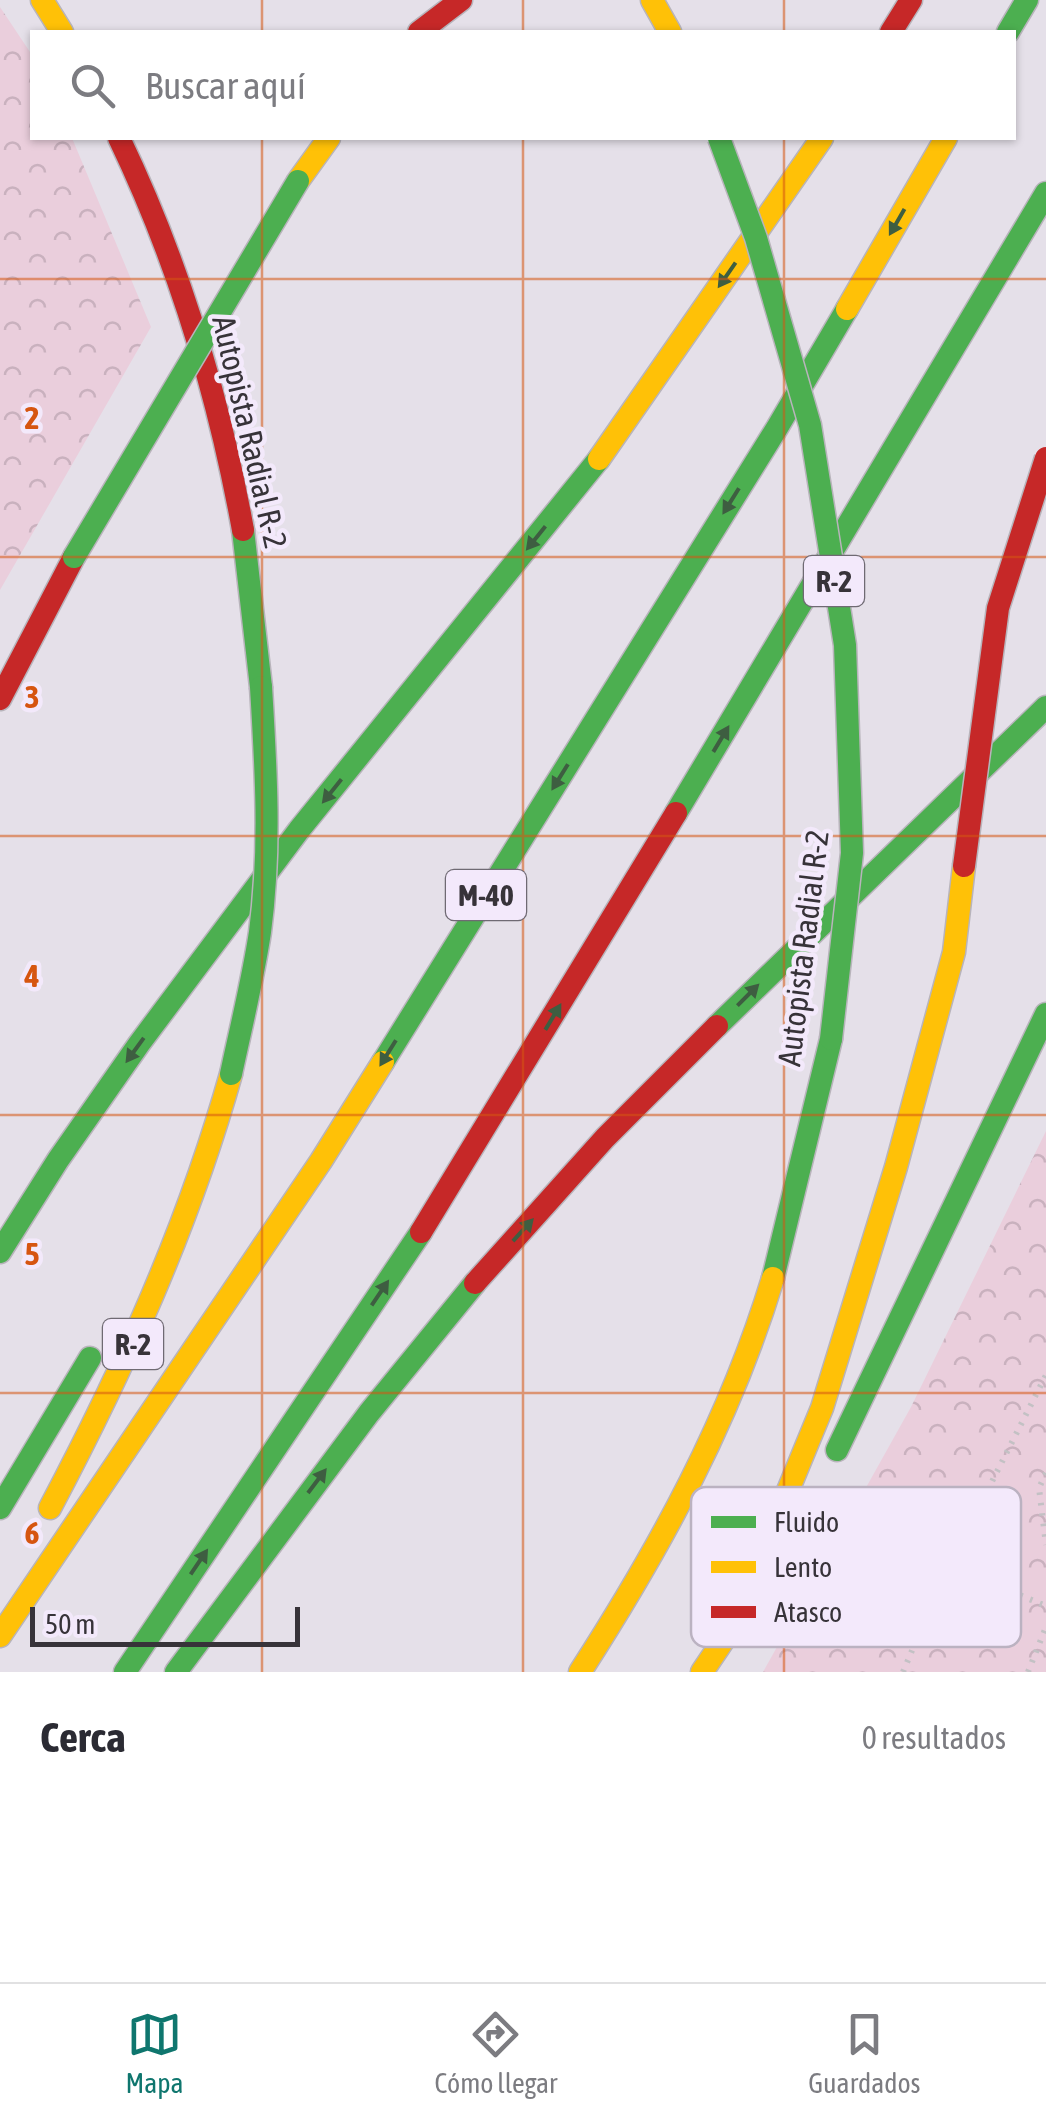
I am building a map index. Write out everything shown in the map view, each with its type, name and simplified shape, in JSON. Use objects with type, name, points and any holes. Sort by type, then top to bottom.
[{"type":"highway","points":[[42,0],[61,30]]},
{"type":"highway","points":[[422,30],[461,0]]},
{"type":"highway","points":[[652,0],[669,30]]},
{"type":"highway","points":[[891,30],[911,0]]},
{"type":"highway","points":[[1009,30],[1026,0]]},
{"type":"highway","name":"Autopista Radial R-2","points":[[36,1533],[149,1312],[214,1140],[260,933],[266,863],[268,804],[261,687],[247,556],[213,394],[181,289],[120,140]]},
{"type":"highway","points":[[0,699],[74,557],[298,181],[328,140]]},
{"type":"highway","name":"Autopista Radial R-2","points":[[580,1672],[624,1606],[710,1451],[768,1298],[831,1039],[852,854],[845,645],[810,426],[756,238],[720,140]]},
{"type":"highway","points":[[0,1252],[58,1160],[140,1044],[299,830],[592,469],[821,140]]},
{"type":"highway","name":"M-40","points":[[0,1636],[332,1144],[777,428],[945,140]]},
{"type":"highway","points":[[125,1672],[433,1214],[1046,194]]},
{"type":"highway","points":[[789,1487],[822,1408],[885,1204],[954,952],[998,608],[1046,458]]},
{"type":"highway","points":[[222,1008],[250,822],[248,713],[261,687]]},
{"type":"highway","points":[[176,1672],[369,1413],[605,1138],[1046,707]]},
{"type":"highway","points":[[827,1469],[1046,1014]]},
{"type":"highway","points":[[0,1508],[99,1338]]},
{"type":"highway","points":[[0,1600],[18,1567]]},
{"type":"highway","points":[[702,1672],[719,1647]]},
{"type":"path","points":[[989,1487],[1046,1375]]},
{"type":"path","points":[[1046,1472],[1039,1488],[1046,1546]]},
{"type":"path","points":[[1021,1596],[1046,1606]]},
{"type":"path","points":[[1028,1672],[1046,1627]]},
{"type":"path","points":[[903,1672],[914,1647]]},
{"type":"green space","points":[[0,7],[30,52],[30,140],[73,140],[151,327],[0,590]]},
{"type":"green space","points":[[1046,1131],[1046,1672],[763,1672],[777,1647],[1021,1647],[1021,1487],[866,1487],[911,1407]]},
{"type":"traffic: fast","points":[[1009,30],[1027,0]]},
{"type":"traffic: fast","points":[[720,140],[756,238],[810,425],[845,645],[852,853],[831,1039]]},
{"type":"traffic: fast","points":[[74,557],[298,181]]},
{"type":"traffic: fast","points":[[676,813],[1046,193]]},
{"type":"traffic: fast","points":[[383,1062],[847,309]]},
{"type":"traffic: fast","points":[[0,1252],[139,1044],[299,830],[599,459]]},
{"type":"traffic: fast","points":[[243,530],[261,687]]},
{"type":"traffic: fast","points":[[231,1074],[254,967],[266,871],[261,687]]},
{"type":"traffic: fast","points":[[717,1026],[1046,707]]},
{"type":"traffic: fast","points":[[837,1450],[1046,1014]]},
{"type":"traffic: fast","points":[[773,1278],[831,1039]]},
{"type":"traffic: fast","points":[[125,1672],[421,1232]]},
{"type":"traffic: fast","points":[[176,1672],[369,1413],[475,1283]]},
{"type":"traffic: fast","points":[[0,1508],[90,1358]]},
{"type":"traffic: slow","points":[[42,0],[61,30]]},
{"type":"traffic: slow","points":[[652,0],[669,30]]},
{"type":"traffic: slow","points":[[298,181],[328,140]]},
{"type":"traffic: slow","points":[[599,459],[821,140]]},
{"type":"traffic: slow","points":[[847,309],[945,140]]},
{"type":"traffic: slow","points":[[789,1487],[822,1408],[896,1167],[954,952],[964,866]]},
{"type":"traffic: slow","points":[[0,1636],[321,1161],[383,1062]]},
{"type":"traffic: slow","points":[[50,1508],[152,1296],[195,1187],[231,1074]]},
{"type":"traffic: slow","points":[[580,1672],[638,1578],[690,1482],[736,1382],[773,1278]]},
{"type":"traffic: slow","points":[[702,1672],[719,1647]]},
{"type":"traffic: jam","points":[[422,30],[461,0]]},
{"type":"traffic: jam","points":[[892,30],[911,0]]},
{"type":"traffic: jam","points":[[120,140],[160,233],[194,330],[222,429],[243,530]]},
{"type":"traffic: jam","points":[[964,866],[998,608],[1046,458]]},
{"type":"traffic: jam","points":[[0,699],[74,557]]},
{"type":"traffic: jam","points":[[421,1232],[676,813]]},
{"type":"traffic: jam","points":[[475,1283],[605,1138],[717,1026]]}]
